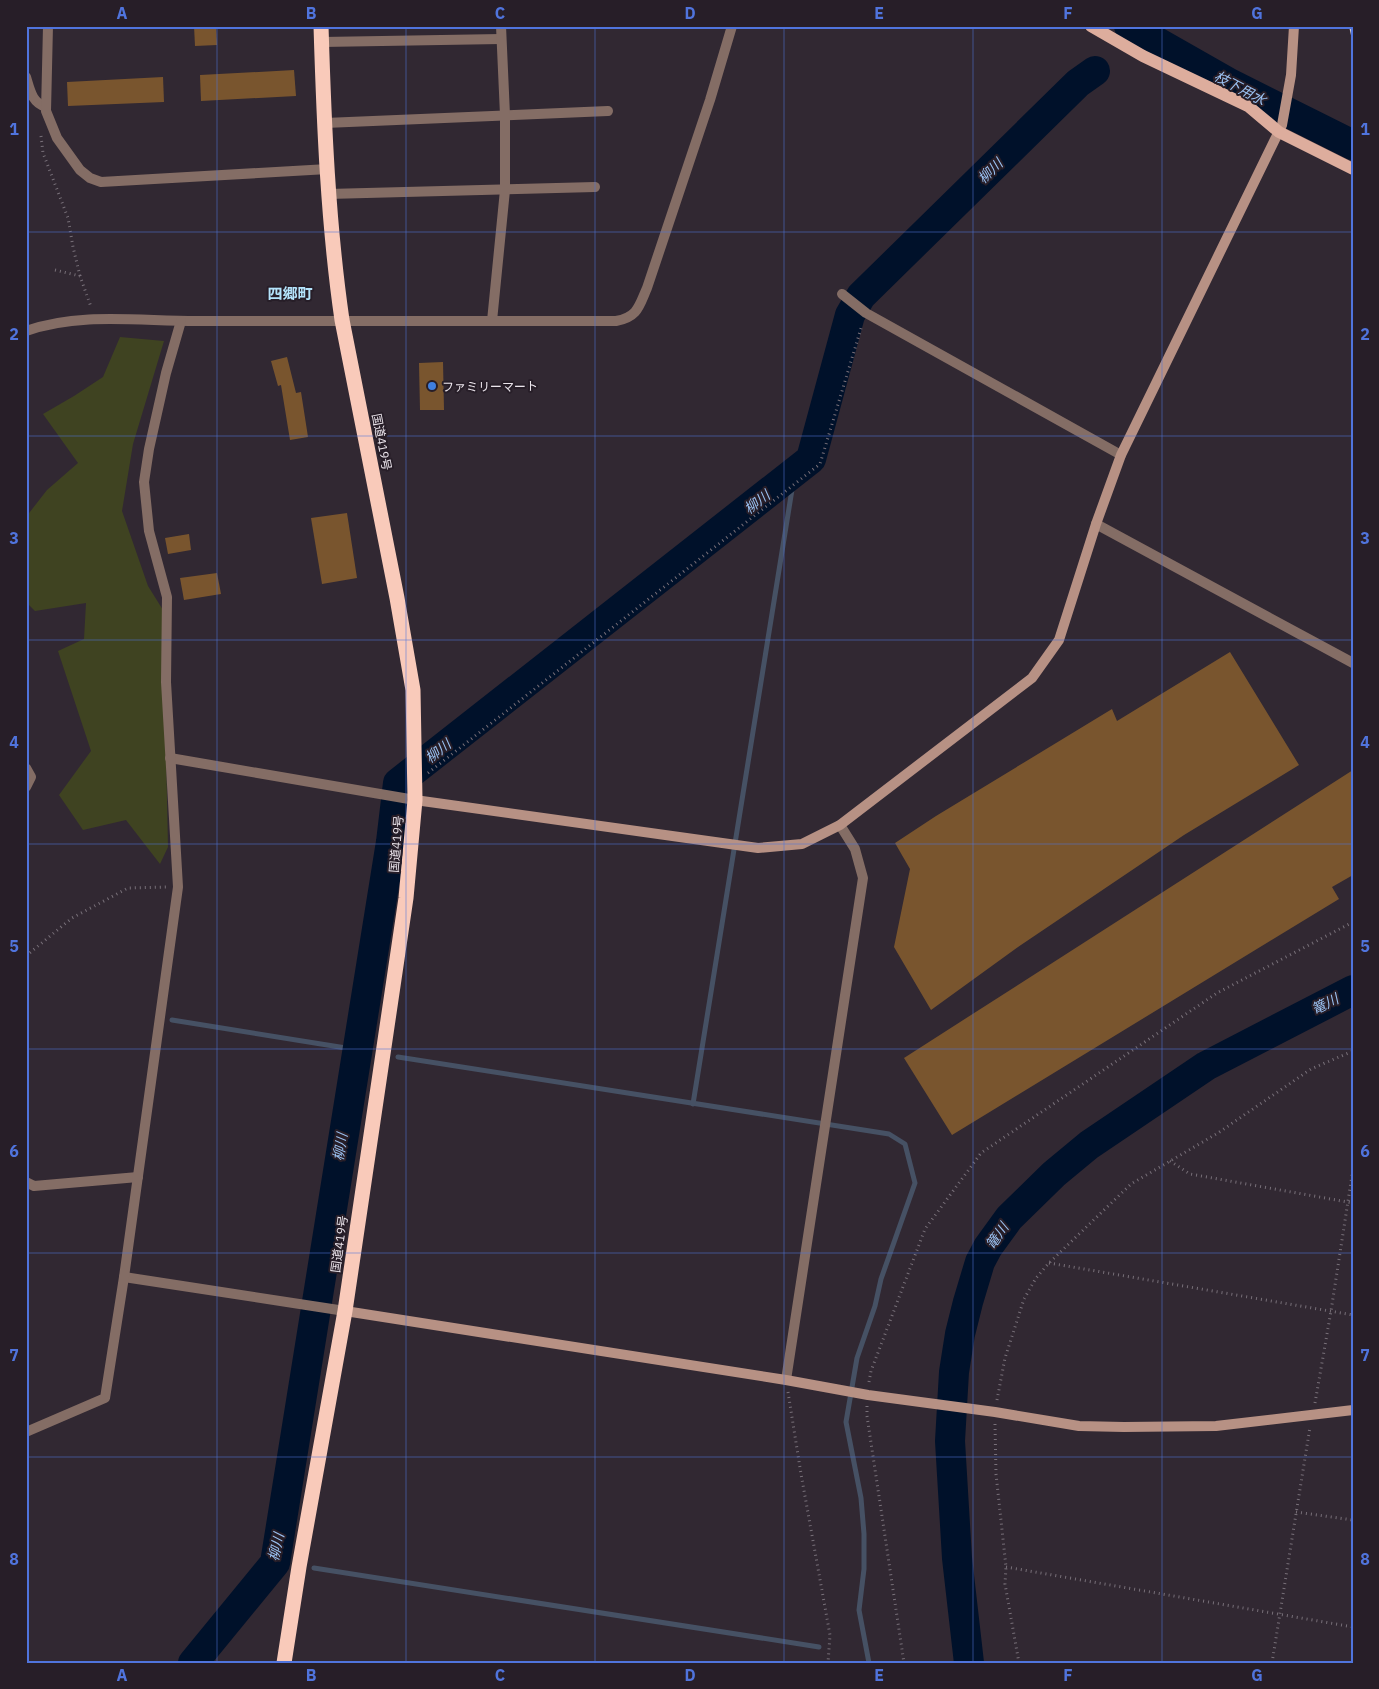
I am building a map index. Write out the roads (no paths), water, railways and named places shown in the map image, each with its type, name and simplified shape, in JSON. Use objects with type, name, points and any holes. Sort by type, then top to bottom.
[{"type":"highway","name":"国道419号","points":[[284,1663],[300,1561],[345,1311],[406,898],[415,783],[411,681],[397,598],[342,320],[328,194],[322,26]]},
{"type":"main road","points":[[1091,26],[1143,56],[1248,106],[1281,129],[1353,169]]},
{"type":"street","points":[[48,26],[46,111],[57,138],[80,170],[90,178],[101,182],[328,170]]},
{"type":"street","points":[[492,321],[506,190],[501,26]]},
{"type":"street","points":[[26,331],[42,326],[93,320],[492,321],[616,320],[632,316],[647,288],[732,26]]},
{"type":"street","points":[[170,758],[386,796],[758,848],[802,844],[840,825],[1032,678],[1059,640],[1096,524],[1121,455],[1281,129],[1291,75],[1294,26]]},
{"type":"street","points":[[322,42],[502,39]]},
{"type":"street","points":[[26,78],[32,96],[39,105],[46,107]]},
{"type":"street","points":[[325,122],[608,112]]},
{"type":"street","points":[[328,194],[595,186]]},
{"type":"street","points":[[842,294],[865,312],[1121,455]]},
{"type":"street","points":[[26,1432],[105,1398],[124,1277],[178,887],[166,682],[167,597],[149,531],[144,482],[166,373],[182,321]]},
{"type":"street","points":[[1096,524],[1353,663]]},
{"type":"street","points":[[26,768],[31,777],[26,787]]},
{"type":"street","points":[[786,1380],[863,878],[855,849],[840,825]]},
{"type":"street","points":[[26,1182],[34,1186],[138,1177]]},
{"type":"street","points":[[124,1277],[786,1380],[868,1395],[995,1412],[1079,1426],[1216,1426],[1353,1410]]},
{"type":"waterway","name":"枝下用水","points":[[1129,26],[1231,84],[1353,145]]},
{"type":"waterway","name":"柳川","points":[[193,1663],[275,1563],[391,842],[398,783],[811,459],[850,315],[861,296],[1078,83],[1095,71]]},
{"type":"waterway","points":[[693,1104],[795,471]]},
{"type":"waterway","name":"篭川","points":[[969,1663],[957,1558],[950,1441],[954,1372],[960,1334],[980,1262],[988,1247],[1009,1218],[1054,1174],[1089,1145],[1206,1066],[1353,990]]},
{"type":"waterway","points":[[172,1020],[346,1048]]},
{"type":"waterway","points":[[398,1057],[889,1134],[905,1144],[915,1183],[881,1279],[875,1306],[857,1358],[846,1422],[861,1498],[864,1569],[859,1610],[869,1663]]},
{"type":"waterway","points":[[314,1568],[819,1647]]},
{"type":"railway","points":[[1351,26],[1353,35]]},
{"type":"place","name":"ファミリーマート","points":[[432,386]]},
{"type":"district","name":"四郷町","points":[[290,293]]}]
